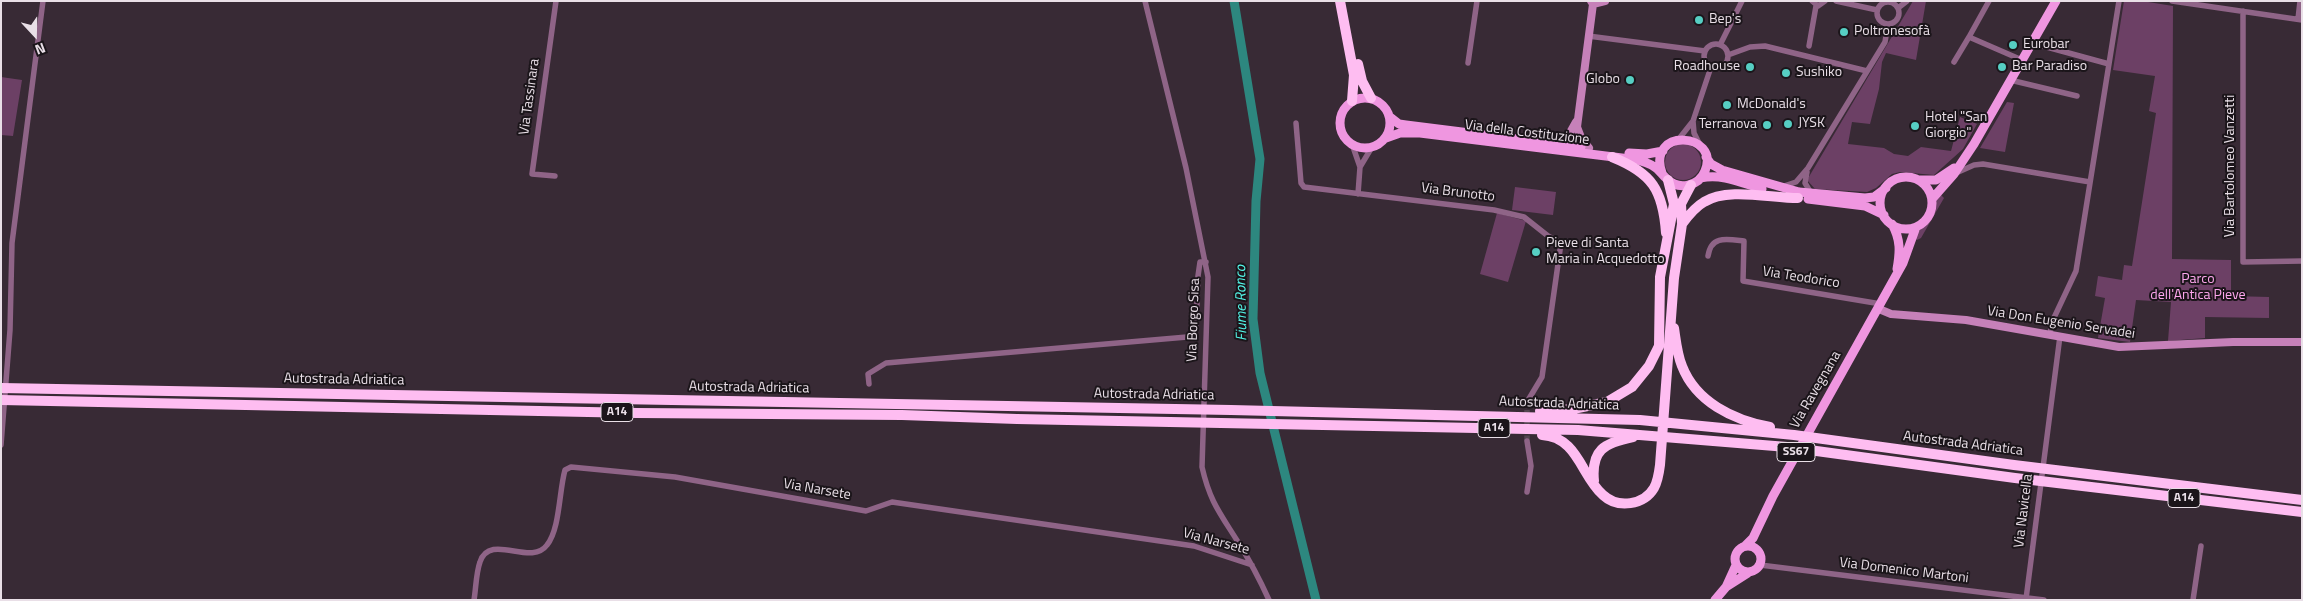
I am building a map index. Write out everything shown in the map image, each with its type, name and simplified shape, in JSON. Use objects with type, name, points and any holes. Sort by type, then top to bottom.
[{"type":"highway","points":[[1340,1],[1354,75],[1352,101]]},
{"type":"highway","points":[[1346,1],[1359,72],[1371,98]]},
{"type":"highway","name":"A14","points":[[1612,157],[1636,168],[1654,184],[1664,210],[1666,240],[1658,296],[1660,315],[1668,348]]},
{"type":"highway","points":[[1665,177],[1674,204],[1666,240]]},
{"type":"highway","points":[[1682,224],[1681,204],[1691,185]]},
{"type":"highway","points":[[1682,224],[1697,207],[1716,196],[1733,194],[1798,198]]},
{"type":"highway","name":"A14","points":[[1442,427],[1553,435],[1567,444],[1604,496],[1621,503],[1639,501],[1648,495],[1656,486],[1660,465],[1674,278],[1682,224]]},
{"type":"highway","name":"A14","points":[[1505,416],[1573,409],[1607,402],[1632,387],[1643,374],[1659,346],[1660,315]]},
{"type":"highway","name":"A14","points":[[1671,317],[1682,365],[1703,396],[1717,409],[1758,425],[1780,429],[1794,435]]},
{"type":"highway","name":"Autostrada Adriatica","points":[[1,388],[1231,410],[1640,420],[1794,435],[2014,465],[2302,500]]},
{"type":"highway","name":"Autostrada Adriatica","points":[[1,400],[619,412],[902,415],[1233,424],[1578,430],[1787,446],[2015,478],[2302,512]]},
{"type":"highway","name":"A14","points":[[1594,482],[1593,461],[1597,453],[1615,442],[1646,435]]},
{"type":"main road","points":[[1932,199],[1961,163],[2056,1]]},
{"type":"main road","points":[[1361,98],[1371,98],[1382,103],[1390,117],[1390,130],[1386,138],[1372,147],[1362,148],[1352,144],[1343,135],[1340,123],[1344,110],[1352,101],[1361,98]]},
{"type":"main road","name":"Via della Costituzione","points":[[1390,117],[1399,124],[1638,155],[1663,150]]},
{"type":"main road","name":"Via della Costituzione","points":[[1386,138],[1400,133],[1420,133],[1638,160],[1653,165],[1665,177]]},
{"type":"main road","points":[[1917,180],[1928,190],[1932,199],[1930,214],[1924,222],[1916,227],[1901,228],[1892,224],[1884,215],[1865,206],[1798,198],[1721,177],[1710,176],[1701,178],[1691,185],[1675,185],[1665,177],[1660,162],[1663,150],[1668,145],[1678,140],[1688,139],[1700,145],[1711,164],[1722,170],[1777,187],[1812,194],[1869,198],[1897,180],[1910,178],[1926,182],[1936,180],[1961,163]]},
{"type":"main road","points":[[1701,178],[1706,168],[1706,157]]},
{"type":"main road","points":[[1884,215],[1881,199],[1886,188]]},
{"type":"main road","name":"Via Ravegnana","points":[[1892,224],[1899,239],[1900,250],[1896,274]]},
{"type":"main road","name":"Via Ravegnana","points":[[1745,546],[1753,538],[1761,519],[1880,306],[1908,252],[1916,227]]},
{"type":"main road","name":"Via Ravegnana","points":[[1760,553],[1758,544],[1761,519]]},
{"type":"main road","points":[[1715,600],[1726,587],[1736,565],[1736,554],[1745,546],[1754,547],[1760,553],[1760,565],[1755,571],[1748,573],[1726,587]]},
{"type":"main road","points":[[1736,565],[1739,569],[1748,573]]},
{"type":"street","points":[[1,445],[8,365],[12,243],[43,1]]},
{"type":"street","name":"Via Tassinara","points":[[555,176],[532,174],[556,1]]},
{"type":"street","name":"Via Borgo Sisa","points":[[1145,1],[1186,168],[1208,277],[1202,467],[1207,488],[1217,512],[1252,565],[1269,600]]},
{"type":"street","points":[[1468,64],[1477,1]]},
{"type":"street","points":[[1589,148],[1579,134],[1578,115],[1592,2],[1605,1]]},
{"type":"street","points":[[1720,45],[1742,1]]},
{"type":"street","points":[[1809,46],[1814,3],[1823,5],[1825,1]]},
{"type":"street","points":[[1836,1],[1877,10]]},
{"type":"street","points":[[1898,8],[1907,1]]},
{"type":"street","points":[[1954,62],[1989,1]]},
{"type":"street","points":[[2050,334],[2052,322],[2076,271],[2119,1]]},
{"type":"street","points":[[2172,1],[2300,19],[2300,1]]},
{"type":"street","points":[[1894,3],[1898,8],[1898,18],[1894,22],[1888,24],[1879,20],[1877,10],[1880,4],[1894,3]]},
{"type":"street","name":"Via Bartolomeo Vanzetti","points":[[2243,11],[2243,262],[2302,261]]},
{"type":"street","points":[[1777,187],[1796,182],[1808,168],[1885,42],[1888,24]]},
{"type":"street","points":[[1588,36],[1705,52]]},
{"type":"street","points":[[1969,37],[2022,60]]},
{"type":"street","points":[[2032,43],[2109,64]]},
{"type":"street","points":[[1720,45],[1726,49],[1728,55],[1723,66],[1712,67],[1706,62],[1705,52],[1710,46],[1720,45]]},
{"type":"street","points":[[1728,55],[1750,47],[1765,46],[1867,71]]},
{"type":"street","points":[[1678,140],[1693,121],[1712,67]]},
{"type":"street","points":[[2010,80],[2077,96]]},
{"type":"street","points":[[1556,144],[1567,138],[1578,115]]},
{"type":"street","points":[[1693,121],[1694,133],[1700,145]]},
{"type":"street","name":"Via Brunotto","points":[[1296,123],[1301,183],[1304,187],[1494,210],[1524,217],[1548,236],[1561,243],[1542,378],[1527,402]]},
{"type":"street","points":[[1352,144],[1360,167],[1358,194]]},
{"type":"street","points":[[1360,167],[1372,147]]},
{"type":"street","points":[[1954,174],[1974,165],[1983,164],[2090,182]]},
{"type":"street","points":[[1808,168],[1805,183],[1812,194]]},
{"type":"street","name":"Via Teodorico","points":[[1708,256],[1712,243],[1717,240],[1744,241],[1743,281],[1880,306]]},
{"type":"street","points":[[869,384],[868,374],[886,363],[1193,335],[1196,328],[1200,262],[1206,262]]},
{"type":"street","name":"Via Don Eugenio Servadei","points":[[1880,306],[1892,314],[1966,320],[2130,348],[2233,342],[2302,342]]},
{"type":"street","name":"Via Navicella","points":[[2026,599],[2060,336]]},
{"type":"street","points":[[1526,492],[1531,466],[1527,440]]},
{"type":"street","name":"Via Narsete","points":[[474,600],[480,562],[484,554],[493,549],[534,554],[543,550],[549,543],[554,530],[565,470],[571,467],[675,477],[866,511],[892,502],[1194,546],[1252,565]]},
{"type":"street","points":[[2193,600],[2201,546]]},
{"type":"street","name":"Via Domenico Martoni","points":[[1760,565],[2044,600]]},
{"type":"green space","points":[[1913,1],[1926,1],[1916,60],[1886,53],[1882,62],[1879,89],[1870,124],[1852,122],[1848,144],[1884,148],[1894,154],[1908,156],[1921,147],[1951,151],[1960,117],[1977,124],[1963,149],[1934,175],[1900,172],[1892,174],[1876,188],[1867,192],[1815,189],[1807,180]]},
{"type":"green space","name":"Parco dell'Antica Pieve","points":[[2124,1],[2142,1],[2173,6],[2172,259],[2231,260],[2231,296],[2269,297],[2269,318],[2205,317],[2205,338],[2168,341],[2171,302],[2136,300],[2130,342],[2098,338],[2105,298],[2095,296],[2098,276],[2122,280],[2124,265],[2132,266],[2156,113],[2149,111],[2155,76],[2113,70]]},
{"type":"green space","points":[[1,77],[22,80],[13,136],[1,135]]},
{"type":"green space","points":[[2007,102],[2014,103],[2005,152],[1980,148]]},
{"type":"green space","points":[[1683,144],[1690,145],[1696,149],[1700,155],[1700,169],[1696,175],[1690,179],[1683,180],[1676,179],[1670,175],[1666,169],[1665,162],[1666,155],[1670,149],[1676,145]]},
{"type":"green space","points":[[1515,187],[1556,192],[1553,215],[1512,210]]},
{"type":"green space","points":[[1940,194],[1944,198],[1921,238],[1917,240],[1915,238],[1932,216],[1936,199]]},
{"type":"green space","points":[[1497,213],[1526,221],[1508,282],[1480,274]]},
{"type":"waterway","name":"Fiume Ronco","points":[[1234,1],[1260,159],[1256,201],[1253,319],[1260,373],[1316,600]]},
{"type":"tunnel","points":[[1527,402],[1527,441]]},
{"type":"place","name":"Bep's","points":[[1699,20]]},
{"type":"place","name":"Poltronesofà","points":[[1844,32]]},
{"type":"place","name":"Eurobar","points":[[2013,45]]},
{"type":"place","name":"Roadhouse","points":[[1750,67]]},
{"type":"place","name":"Bar Paradiso","points":[[2002,67]]},
{"type":"place","name":"Sushiko","points":[[1786,73]]},
{"type":"place","name":"Globo","points":[[1630,80]]},
{"type":"place","name":"McDonald's","points":[[1727,105]]},
{"type":"place","name":"JYSK","points":[[1788,124]]},
{"type":"place","name":"Terranova","points":[[1767,125]]},
{"type":"place","name":"Hotel \"San Giorgio\"","points":[[1915,126]]},
{"type":"place","name":"Pieve di Santa Maria in Acquedotto","points":[[1536,252]]}]
